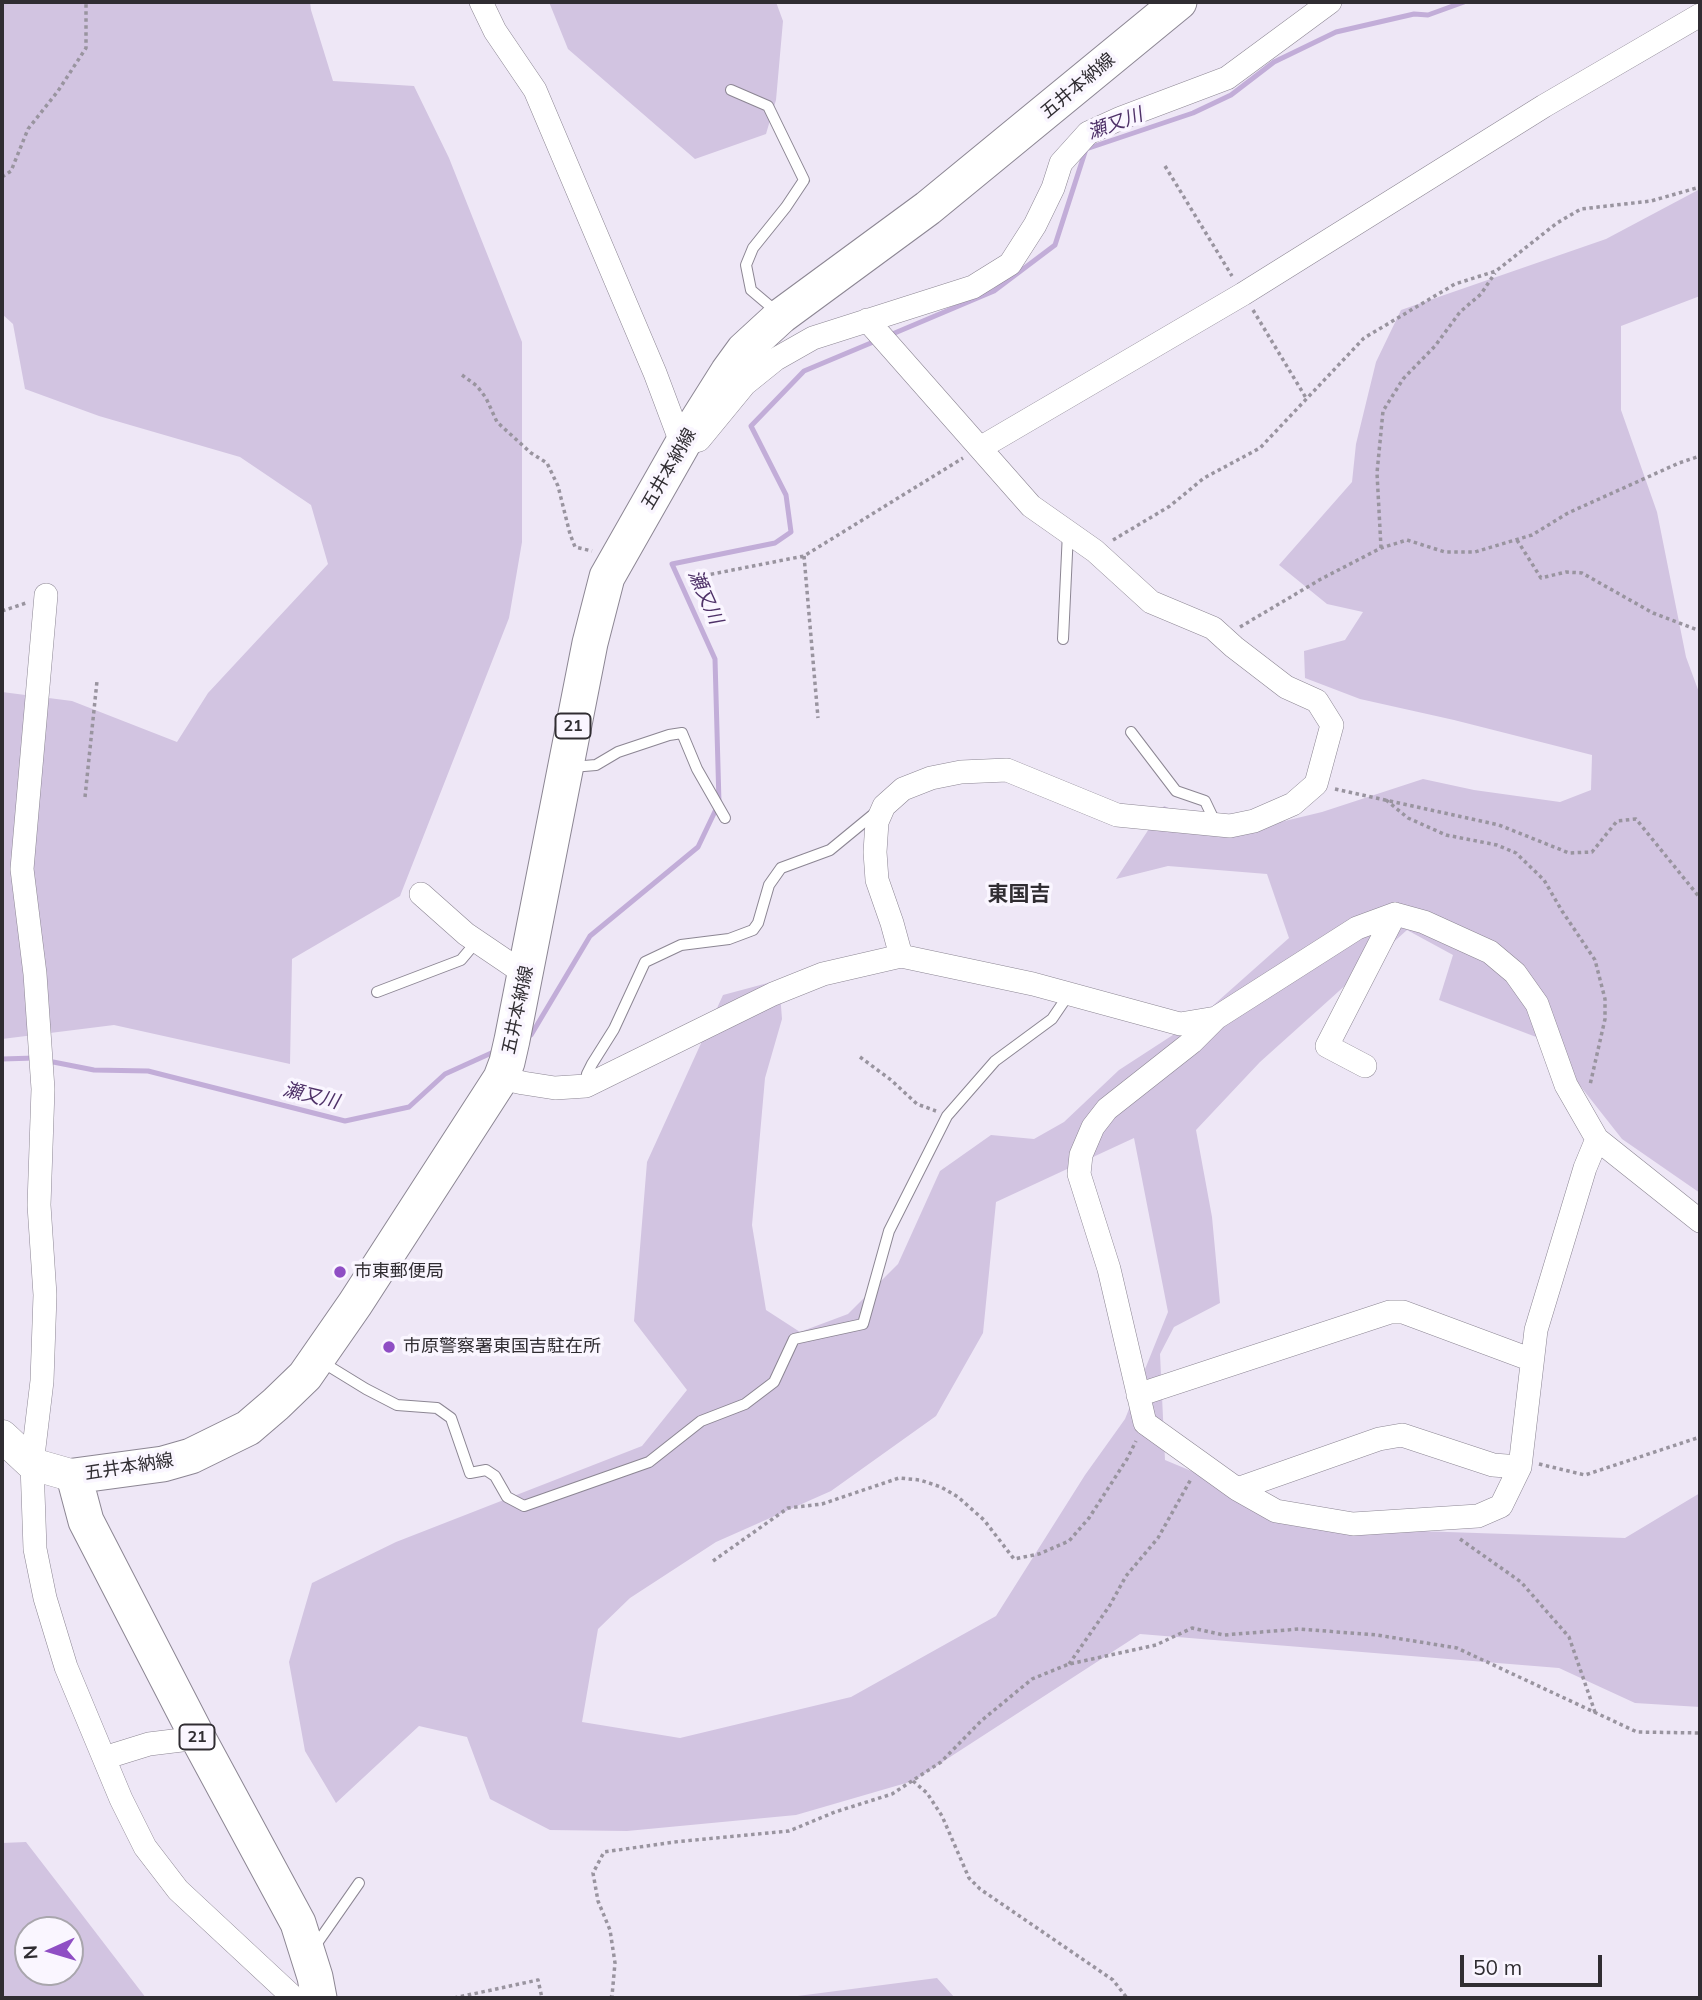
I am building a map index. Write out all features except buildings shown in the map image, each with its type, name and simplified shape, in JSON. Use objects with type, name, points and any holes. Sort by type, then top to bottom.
[{"type":"main road","name":"五井本納線","points":[[319,1998],[298,1923],[198,1738],[86,1521],[74,1476],[163,1464],[191,1456],[247,1428],[276,1404],[305,1376],[355,1304],[501,1077],[508,1062],[596,615],[607,577],[682,445],[744,350],[781,316],[990,159],[1179,2]]},
{"type":"main road","points":[[2,1436],[32,1464],[74,1476]]},
{"type":"street","points":[[481,2],[495,31],[535,90],[655,373],[682,445],[699,440],[745,384],[776,359],[814,338],[973,287],[1010,264],[1035,225],[1053,188],[1061,163],[1088,133],[1227,78],[1331,2]]},
{"type":"street","points":[[979,448],[1243,294],[1544,106],[1700,15]]},
{"type":"street","points":[[867,320],[1031,506],[1095,551],[1151,602],[1213,628],[1286,687],[1317,701],[1332,725],[1316,785],[1293,804],[1254,821],[1230,825],[1117,815],[1007,770],[961,772],[932,778],[903,789],[884,806],[877,822],[875,852],[877,880],[901,956]]},
{"type":"street","points":[[46,595],[22,869],[36,974],[43,1089],[39,1205],[45,1295],[43,1381],[32,1464],[35,1549],[45,1598],[66,1667],[121,1799],[145,1847],[178,1890],[294,1998]]},
{"type":"street","points":[[421,894],[477,941],[525,974]]},
{"type":"street","points":[[1365,1066],[1327,1046],[1395,914]]},
{"type":"street","points":[[1597,1139],[1585,1168],[1536,1329],[1520,1466],[1502,1506],[1478,1516],[1353,1524],[1276,1511],[1237,1489],[1145,1423],[1109,1269],[1079,1174],[1081,1155],[1093,1127],[1107,1108],[1192,1042],[1216,1018],[1357,928],[1395,914],[1424,922],[1490,953],[1515,974],[1537,1004],[1566,1085],[1597,1139],[1700,1221]]},
{"type":"street","points":[[501,1077],[555,1088],[586,1086],[772,995],[823,974],[901,956],[1069,994],[1180,1024],[1216,1018]]},
{"type":"street","points":[[1138,1395],[1390,1312],[1403,1312],[1532,1360]]},
{"type":"street","points":[[1237,1489],[1379,1439],[1402,1435],[1493,1465],[1520,1466]]},
{"type":"street","points":[[104,1758],[149,1744],[198,1738]]},
{"type":"lane","points":[[731,90],[768,106],[804,180],[753,248],[746,265],[751,290],[781,316]]},
{"type":"lane","points":[[1063,639],[1068,532]]},
{"type":"lane","points":[[1131,732],[1176,791],[1205,801],[1216,824]]},
{"type":"lane","points":[[565,768],[596,765],[618,752],[682,733],[697,769],[725,818]]},
{"type":"lane","points":[[586,1086],[587,1074],[614,1029],[645,962],[681,945],[729,939],[753,930],[758,923],[769,885],[781,868],[830,850],[884,806]]},
{"type":"lane","points":[[377,992],[461,960],[477,941]]},
{"type":"lane","points":[[317,1358],[397,1405],[437,1408],[452,1418],[470,1473],[486,1470],[495,1476],[507,1497],[524,1506],[649,1462],[701,1421],[745,1404],[774,1382],[794,1339],[863,1324],[889,1231],[947,1116],[995,1061],[1052,1019],[1069,994]]},
{"type":"lane","points":[[309,1955],[359,1883]]},
{"type":"path","points":[[2,177],[11,171],[28,129],[58,91],[86,48],[86,2]]},
{"type":"path","points":[[1381,548],[1377,473],[1383,411],[1403,379],[1461,312],[1481,295],[1496,271],[1557,223],[1581,209],[1651,201],[1700,187]]},
{"type":"path","points":[[1095,551],[1170,506],[1204,478],[1260,448],[1364,338],[1455,284],[1496,271]]},
{"type":"path","points":[[462,375],[486,397],[497,422],[547,464],[558,486],[575,547],[618,554]]},
{"type":"path","points":[[697,577],[804,556],[979,448]]},
{"type":"path","points":[[1223,637],[1321,579],[1381,548],[1407,540],[1445,552],[1475,552],[1517,540],[1531,535],[1568,513],[1700,456]]},
{"type":"path","points":[[1517,540],[1541,578],[1566,572],[1582,573],[1653,613],[1700,631]]},
{"type":"path","points":[[804,556],[818,718]]},
{"type":"path","points":[[85,797],[97,681]]},
{"type":"path","points":[[1316,785],[1499,825],[1569,853],[1592,852],[1617,821],[1636,819],[1700,898]]},
{"type":"path","points":[[1386,800],[1408,818],[1446,835],[1496,845],[1516,853],[1544,880],[1595,960],[1605,999],[1605,1019],[1590,1087]]},
{"type":"path","points":[[860,1057],[917,1104],[947,1116]]},
{"type":"path","points":[[713,1561],[788,1508],[822,1504],[899,1478],[920,1480],[941,1487],[958,1497],[984,1520],[1014,1559],[1039,1554],[1069,1541],[1089,1518],[1127,1459],[1145,1423]]},
{"type":"path","points":[[1520,1466],[1532,1463],[1585,1475],[1700,1437]]},
{"type":"path","points":[[1069,1664],[1126,1576],[1158,1538],[1200,1462]]},
{"type":"path","points":[[1433,1519],[1521,1582],[1569,1637],[1596,1714]]},
{"type":"path","points":[[610,1998],[615,1963],[610,1930],[598,1901],[593,1873],[604,1852],[789,1831],[835,1812],[892,1794],[941,1762],[981,1721],[1032,1679],[1069,1664],[1156,1645],[1192,1628],[1224,1635],[1299,1629],[1377,1635],[1457,1648],[1637,1732],[1700,1733]]},
{"type":"path","points":[[913,1781],[927,1793],[942,1816],[969,1878],[980,1889],[1113,1980],[1127,1998]]},
{"type":"path","points":[[454,1998],[538,1980],[542,1998]]},
{"type":"shaded area","points":[[2,2],[310,2],[333,81],[414,86],[449,158],[522,342],[522,542],[509,618],[400,896],[292,959],[290,1064],[114,1025],[2,1039],[2,692],[72,701],[177,742],[208,693],[328,564],[311,505],[240,457],[99,416],[25,389],[13,324],[2,314]]},
{"type":"shaded area","points":[[549,2],[776,2],[783,21],[776,100],[766,134],[695,159],[568,49]]},
{"type":"shaded area","points":[[1700,189],[1700,296],[1621,326],[1621,410],[1657,512],[1686,657],[1700,695],[1700,1193],[1622,1139],[1544,1040],[1439,1000],[1453,955],[1407,930],[1260,1062],[1196,1130],[1212,1217],[1220,1303],[1174,1327],[1160,1354],[1165,1460],[1328,1528],[1625,1538],[1700,1493],[1700,1707],[1635,1703],[1559,1668],[1140,1634],[913,1781],[796,1815],[627,1831],[550,1830],[490,1799],[467,1737],[419,1726],[336,1803],[305,1751],[289,1662],[312,1583],[396,1542],[642,1446],[687,1390],[634,1321],[647,1162],[723,995],[779,980],[782,1019],[765,1078],[752,1225],[766,1310],[800,1332],[848,1314],[898,1264],[940,1171],[991,1135],[1034,1139],[1064,1122],[1119,1070],[1199,1018],[1289,938],[1267,874],[1168,866],[1116,879],[1164,806],[1231,834],[1322,812],[1423,779],[1474,790],[1560,802],[1591,790],[1592,755],[1360,699],[1305,678],[1304,651],[1345,640],[1363,612],[1327,604],[1279,565],[1352,482],[1356,444],[1376,362],[1401,310],[1606,239]],"holes":[[[1134,1138],[1168,1312],[1125,1419],[1085,1475],[996,1616],[851,1697],[680,1738],[582,1722],[598,1629],[630,1598],[716,1542],[831,1491],[936,1416],[983,1333],[996,1202]]]},
{"type":"shaded area","points":[[26,1842],[83,1916],[14,1916],[14,1986],[84,1986],[84,1917],[146,1998],[2,1998],[2,1843]]},
{"type":"shaded area","points":[[937,1978],[955,1998],[782,1998]]},
{"type":"waterway","name":"瀬又川","points":[[890,335],[994,291],[1055,245],[1086,149],[1193,113],[1231,95],[1274,62],[1336,32],[1414,14],[1428,15],[1464,2]]},
{"type":"waterway","name":"瀬又川","points":[[526,1037],[531,1035],[590,936],[698,847],[719,803],[715,659],[672,564],[775,543],[791,532],[786,495],[751,426],[804,371],[878,340]]},
{"type":"waterway","name":"瀬又川","points":[[48,1061],[94,1070],[148,1071],[345,1121],[409,1107],[445,1074],[498,1050]]},
{"type":"waterway","name":"瀬又川","points":[[2,1059],[35,1058]]},
{"type":"place","name":"市東郵便局","points":[[340,1272]]},
{"type":"place","name":"市原警察署東国吉駐在所","points":[[389,1347]]},
{"type":"district","name":"東国吉","points":[[1019,895]]}]
